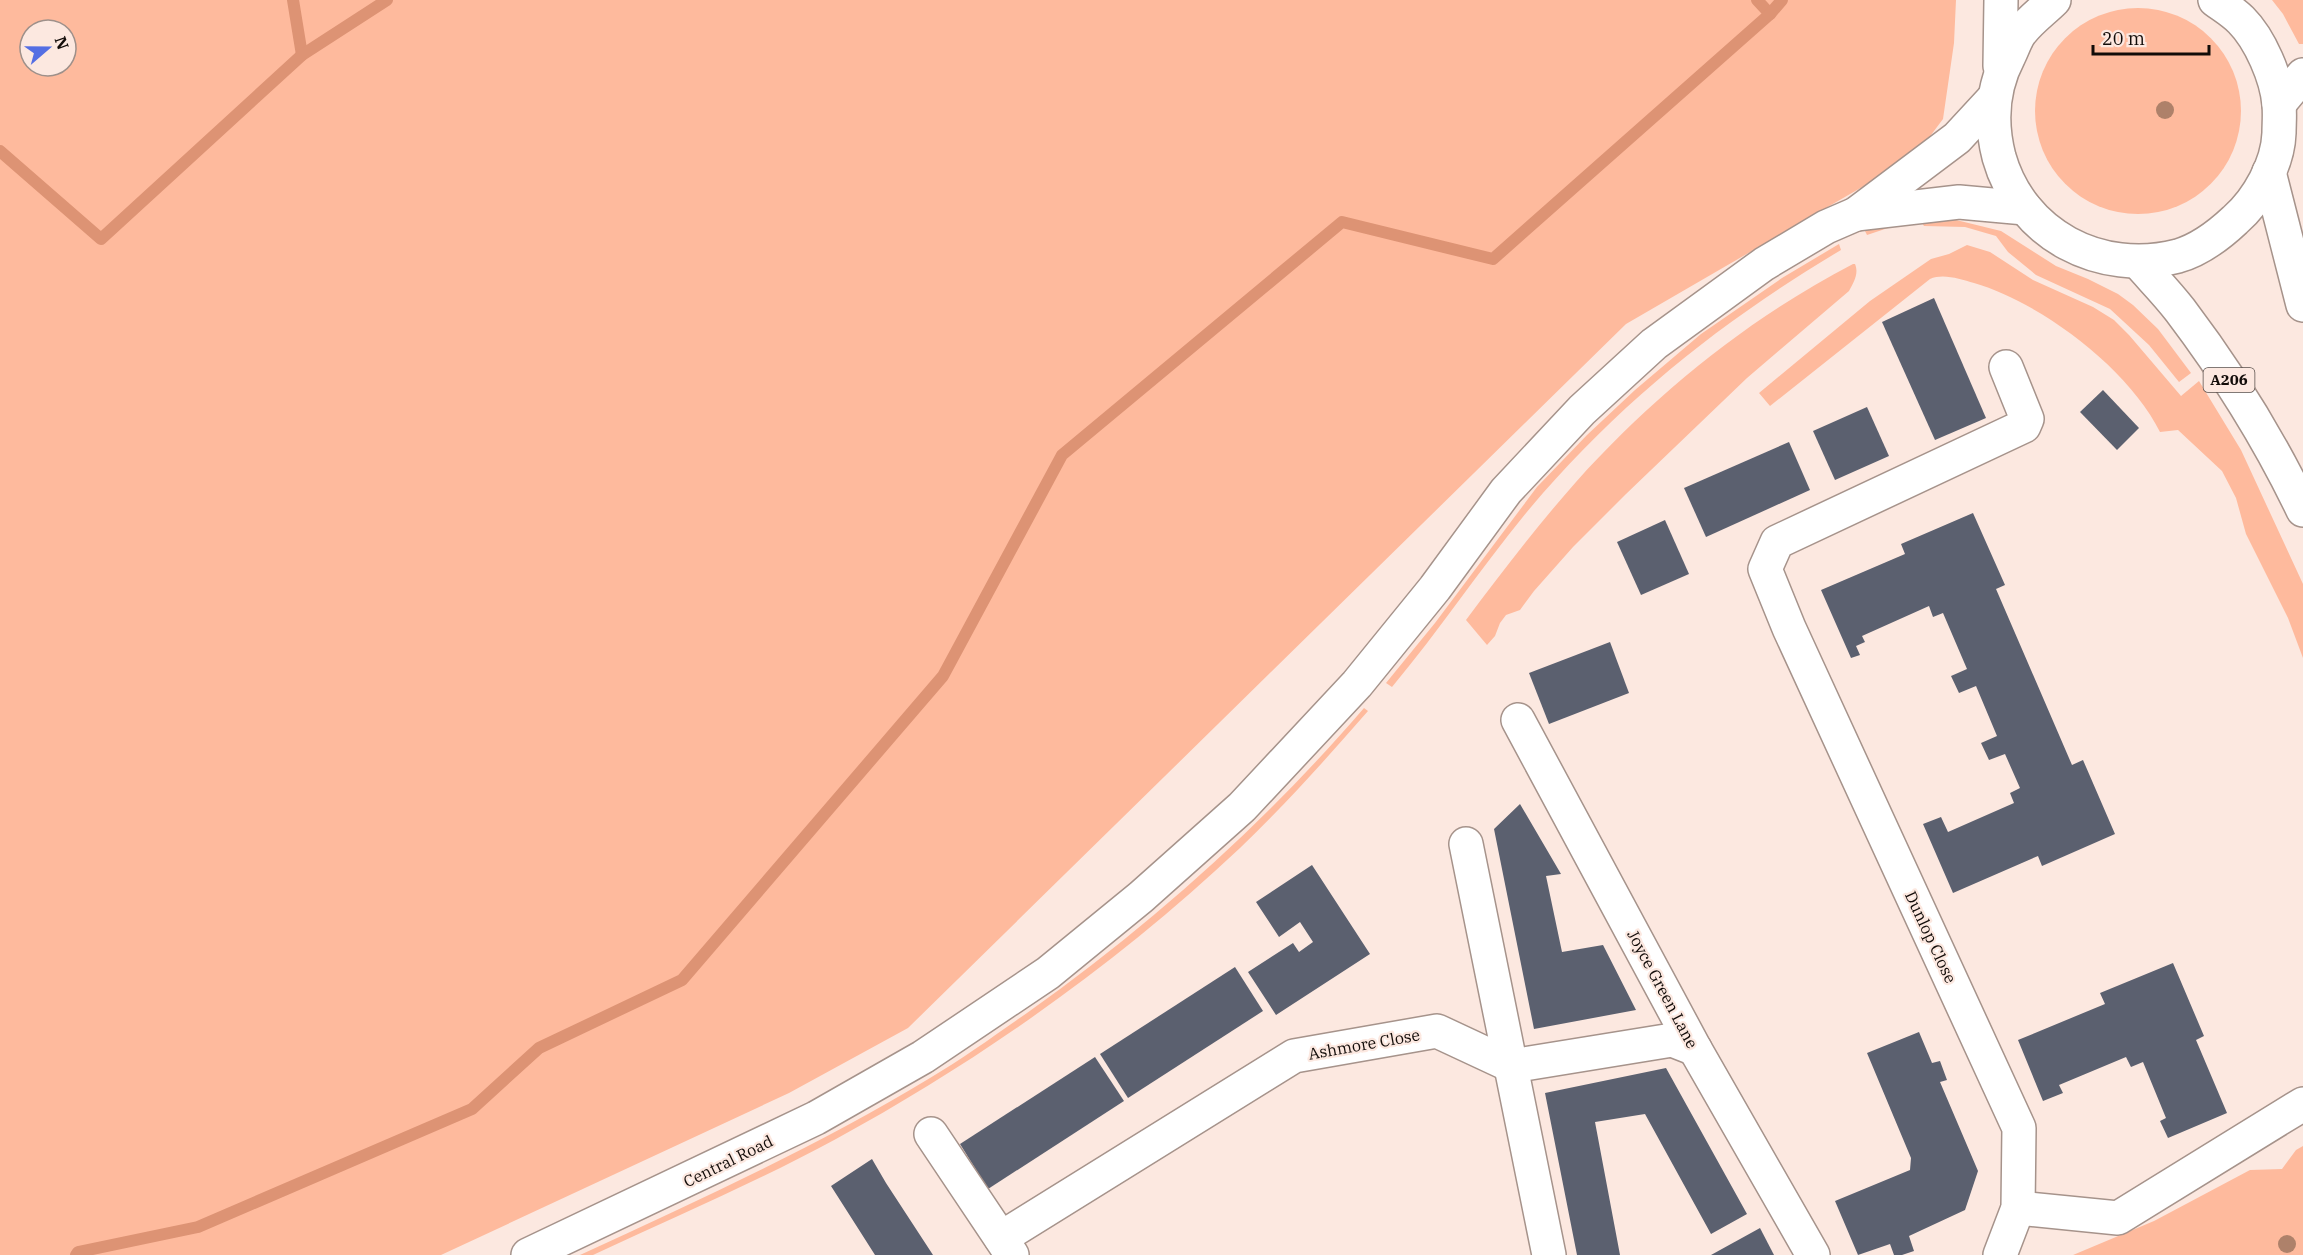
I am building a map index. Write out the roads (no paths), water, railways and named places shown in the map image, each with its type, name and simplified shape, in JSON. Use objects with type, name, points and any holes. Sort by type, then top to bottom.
[{"type":"street","points":[[2001,0],[1994,137],[2004,175],[2025,208],[2047,231],[2075,248],[2105,259],[2138,262],[2179,255],[2218,237],[2248,208],[2269,172],[2278,138],[2279,104],[2267,59],[2241,20],[2215,0]]},
{"type":"street","points":[[1856,214],[1957,138],[1997,86],[2021,32],[2054,0]]},
{"type":"street","points":[[2279,104],[2303,75]]},
{"type":"street","points":[[2269,172],[2303,306]]},
{"type":"street","points":[[1856,214],[1959,202],[2025,208]]},
{"type":"street","name":"Central Road","points":[[528,1255],[816,1118],[923,1057],[1048,973],[1141,897],[1242,807],[1358,684],[1435,588],[1506,491],[1590,402],[1654,344],[1764,264],[1826,227],[1856,214]]},
{"type":"street","name":"A206","points":[[2138,262],[2179,309],[2217,362],[2278,457],[2303,510]]},
{"type":"street","name":"Dunlop Close","points":[[2000,1255],[2018,1208],[2019,1128],[1789,628],[1765,569],[1778,542],[2024,426],[2027,419],[2006,367]]},
{"type":"street","name":"Joyce Green Lane","points":[[1518,720],[1695,1049],[1813,1255]]},
{"type":"street","points":[[1466,843],[1549,1255]]},
{"type":"street","name":"Ashmore Close","points":[[1007,1247],[1294,1056],[1437,1031],[1512,1066]]},
{"type":"street","points":[[1512,1066],[1672,1040],[1695,1049]]},
{"type":"street","points":[[2018,1208],[2118,1218],[2303,1104]]},
{"type":"street","points":[[931,1134],[1007,1247]]},
{"type":"waterway","points":[[293,0],[302,55]]},
{"type":"waterway","points":[[0,151],[101,239],[302,55],[387,0]]},
{"type":"waterway","points":[[1757,0],[1770,14]]},
{"type":"waterway","points":[[76,1255],[78,1252],[198,1227],[472,1109],[539,1048],[682,980],[943,676],[1062,455],[1342,222],[1493,259],[1770,14],[1782,0]]}]
